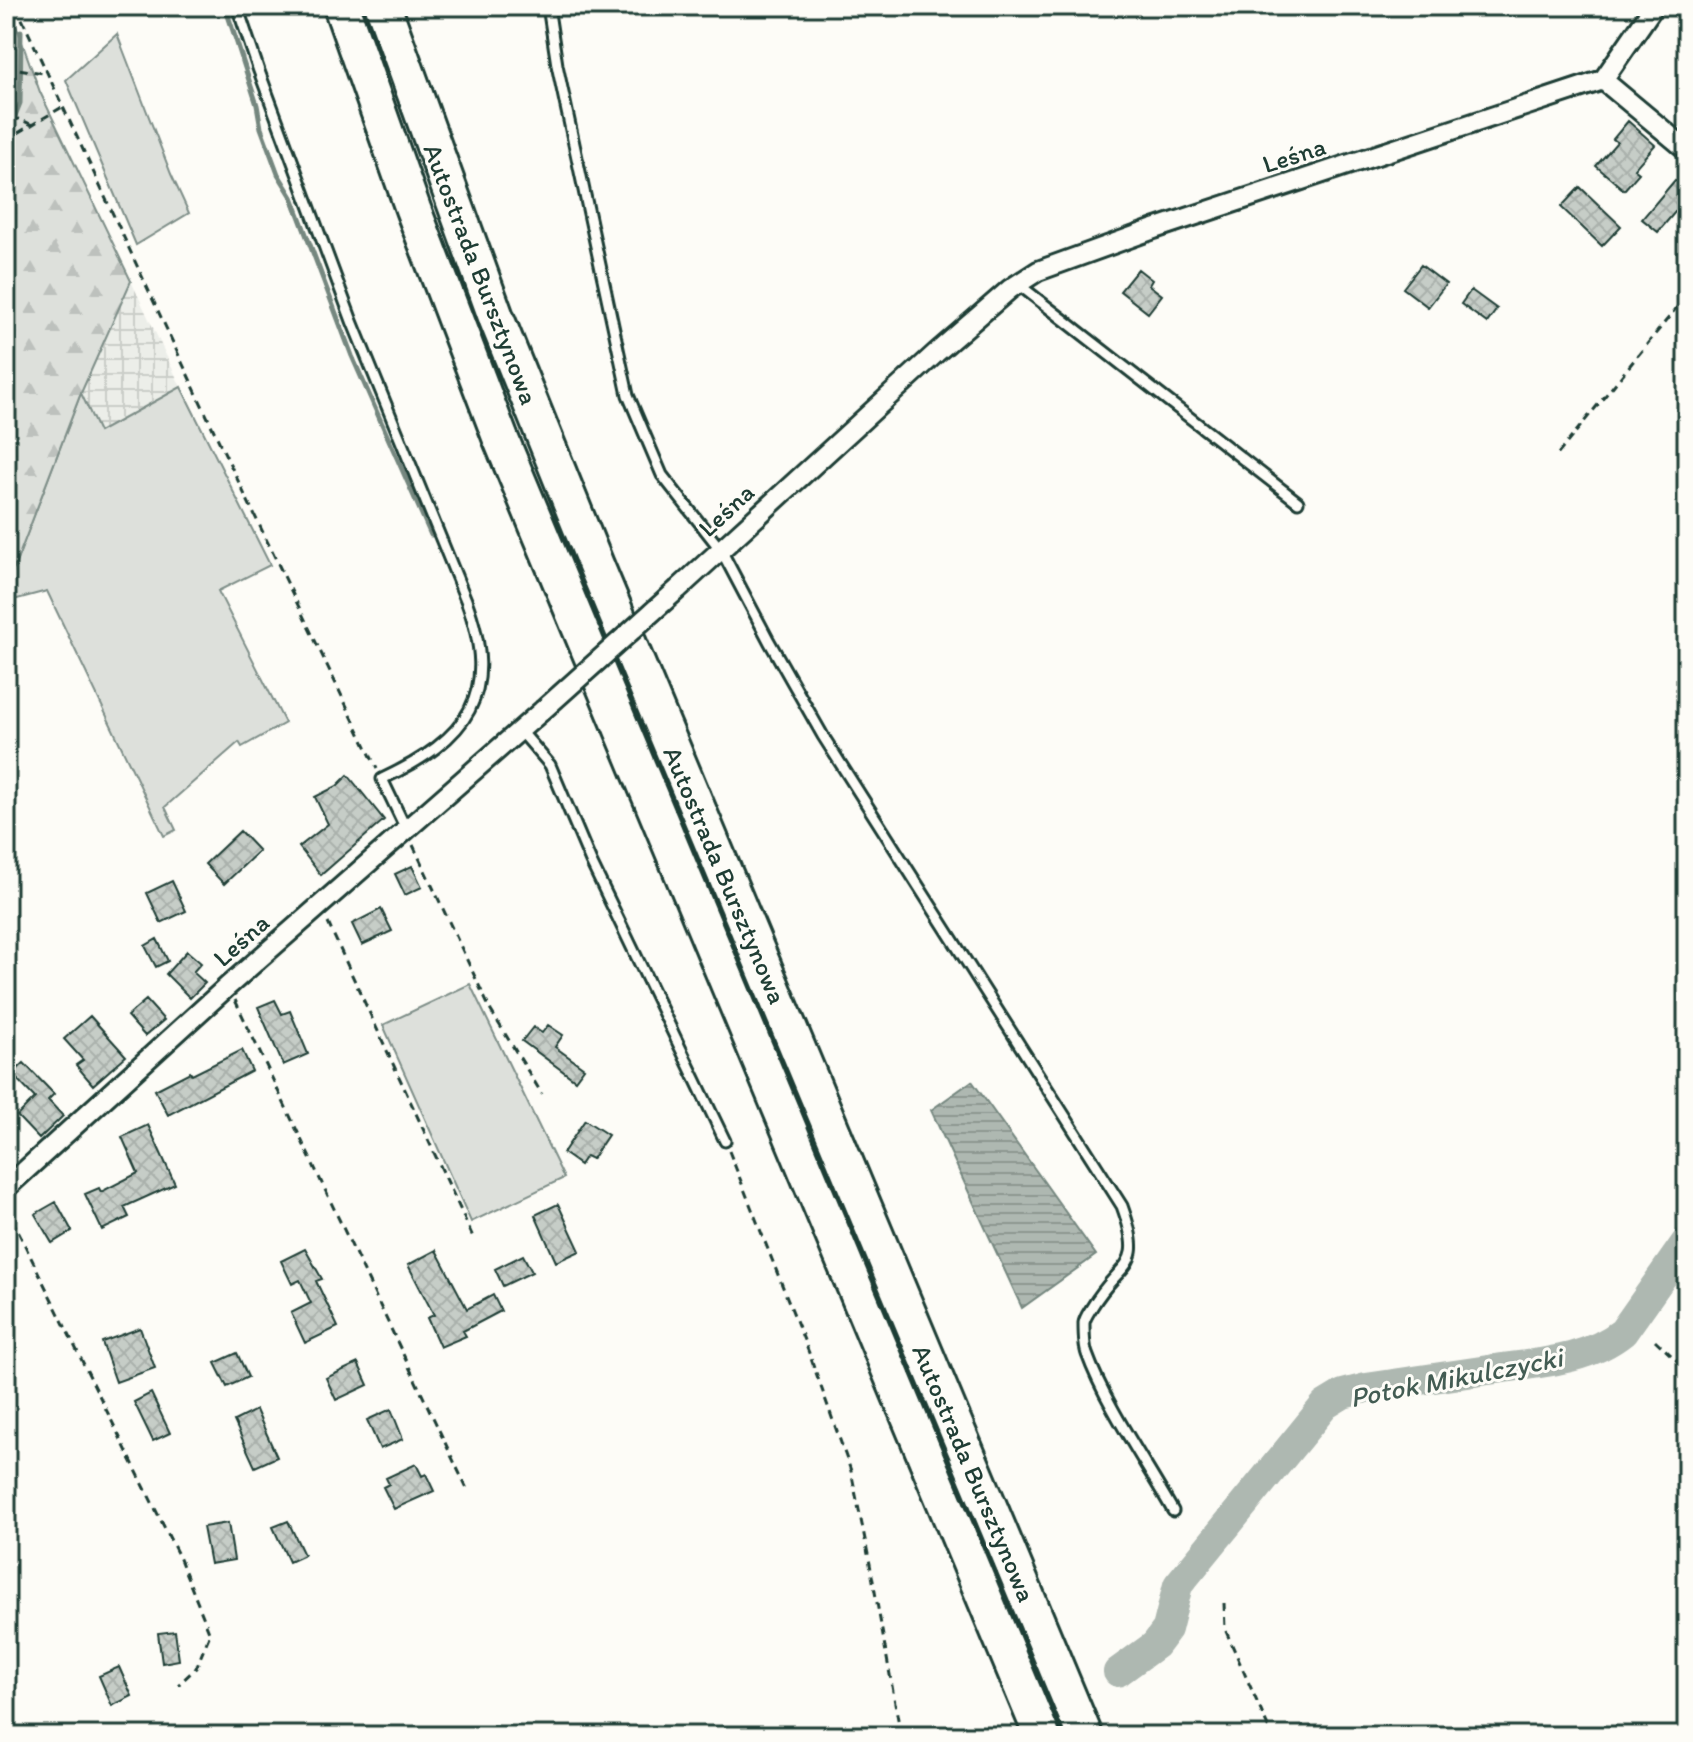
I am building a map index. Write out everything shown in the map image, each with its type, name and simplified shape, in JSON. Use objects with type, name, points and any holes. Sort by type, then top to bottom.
[{"type":"highway","name":"Autostrada Bursztynowa","points":[[341,6],[413,209],[511,464],[1042,1736]]},
{"type":"highway","name":"Autostrada Bursztynowa","points":[[383,6],[450,196],[557,471],[1085,1736]]},
{"type":"street","points":[[1654,6],[1603,80],[1687,150]]},
{"type":"street","name":"Leśna","points":[[6,1188],[228,986],[678,589],[936,353],[1018,284],[1038,271],[1069,258],[1603,80]]},
{"type":"lane","points":[[237,6],[352,321],[466,600],[480,646],[482,672],[478,694],[467,717],[432,751],[382,779],[406,830]]},
{"type":"lane","points":[[548,6],[557,65],[628,395],[662,475],[721,550],[823,736],[1122,1206],[1132,1233],[1132,1255],[1123,1271],[1100,1294],[1084,1320],[1086,1352],[1173,1511]]},
{"type":"lane","points":[[1018,284],[1298,502]]},
{"type":"lane","points":[[520,730],[550,765],[557,779],[591,862],[725,1141]]},
{"type":"path","points":[[16,6],[222,447],[382,779]]},
{"type":"path","points":[[6,67],[49,74]]},
{"type":"path","points":[[6,140],[64,106]]},
{"type":"path","points":[[6,134],[13,120],[20,119],[32,125]]},
{"type":"path","points":[[1558,454],[1687,295]]},
{"type":"path","points":[[406,830],[491,1011],[542,1094]]},
{"type":"path","points":[[320,905],[473,1237]]},
{"type":"path","points":[[228,986],[467,1489]]},
{"type":"path","points":[[725,1141],[809,1353],[851,1471],[901,1736]]},
{"type":"path","points":[[6,1207],[180,1559],[210,1634],[196,1668],[178,1685]]},
{"type":"path","points":[[1655,1340],[1687,1370]]},
{"type":"path","points":[[1224,1603],[1225,1629],[1272,1736]]},
{"type":"shaded area","points":[[131,281],[181,387],[98,432],[81,393]]},
{"type":"shaded area","points":[[972,1081],[1096,1255],[1022,1308],[931,1110]]},
{"type":"green space","points":[[6,6],[9,6],[40,92],[131,281],[81,393],[6,589]]},
{"type":"green space","points":[[117,34],[189,213],[136,245],[66,80]]},
{"type":"green space","points":[[181,387],[270,565],[218,591],[285,723],[242,747],[239,742],[165,807],[176,830],[164,836],[47,591],[6,602],[6,589],[81,393],[99,432]]},
{"type":"green space","points":[[470,984],[564,1178],[471,1222],[383,1025]]},
{"type":"building","points":[[1628,121],[1655,145],[1634,169],[1639,173],[1624,190],[1596,166],[1617,142],[1613,139]]},
{"type":"building","points":[[1675,180],[1687,190],[1687,198],[1658,232],[1642,219]]},
{"type":"building","points":[[1580,187],[1621,226],[1602,246],[1561,207]]},
{"type":"building","points":[[1421,265],[1446,284],[1428,307],[1403,288]]},
{"type":"building","points":[[1138,269],[1152,280],[1149,285],[1162,295],[1148,313],[1120,291]]},
{"type":"building","points":[[1471,290],[1497,309],[1487,323],[1461,304]]},
{"type":"building","points":[[348,775],[384,820],[321,875],[299,847],[328,824],[315,797],[337,786]]},
{"type":"building","points":[[240,831],[259,851],[224,884],[205,864]]},
{"type":"building","points":[[412,866],[422,887],[405,895],[395,874]]},
{"type":"building","points":[[172,881],[186,911],[161,923],[147,893]]},
{"type":"building","points":[[381,909],[392,931],[362,945],[352,924]]},
{"type":"building","points":[[157,939],[168,961],[156,967],[145,946]]},
{"type":"building","points":[[187,951],[201,963],[193,972],[205,983],[190,998],[166,974]]},
{"type":"building","points":[[146,1000],[164,1020],[145,1036],[127,1016]]},
{"type":"building","points":[[275,1000],[282,1014],[290,1011],[308,1054],[283,1065],[258,1007]]},
{"type":"building","points":[[90,1016],[126,1056],[93,1085],[76,1065],[83,1060],[64,1039]]},
{"type":"building","points":[[548,1025],[563,1035],[555,1047],[584,1068],[575,1080],[522,1041],[533,1027],[542,1033]]},
{"type":"building","points":[[242,1050],[252,1071],[168,1115],[155,1090]]},
{"type":"building","points":[[24,1063],[54,1094],[48,1100],[63,1116],[39,1139],[17,1116],[35,1098],[12,1074]]},
{"type":"building","points":[[585,1120],[608,1135],[592,1159],[586,1156],[580,1165],[563,1153]]},
{"type":"building","points":[[148,1125],[175,1184],[124,1207],[129,1217],[102,1230],[85,1194],[99,1188],[101,1192],[138,1173],[122,1137]]},
{"type":"building","points":[[56,1202],[72,1231],[52,1243],[35,1214]]},
{"type":"building","points":[[558,1204],[580,1251],[556,1262],[535,1215]]},
{"type":"building","points":[[305,1249],[322,1279],[316,1281],[338,1327],[305,1343],[291,1313],[311,1303],[300,1280],[292,1284],[281,1261]]},
{"type":"building","points":[[436,1250],[467,1309],[493,1295],[501,1311],[463,1331],[466,1336],[440,1347],[427,1318],[434,1315],[408,1265]]},
{"type":"building","points":[[523,1255],[532,1272],[503,1286],[495,1269]]},
{"type":"building","points":[[140,1328],[155,1368],[116,1382],[102,1342]]},
{"type":"building","points":[[237,1353],[248,1377],[227,1387],[215,1363]]},
{"type":"building","points":[[358,1363],[368,1385],[336,1400],[326,1378]]},
{"type":"building","points":[[151,1393],[170,1433],[153,1441],[134,1402]]},
{"type":"building","points":[[391,1409],[403,1439],[380,1449],[367,1420]]},
{"type":"building","points":[[256,1410],[277,1457],[255,1467],[234,1421]]},
{"type":"building","points":[[416,1464],[422,1476],[426,1474],[434,1491],[394,1509],[383,1487],[389,1484],[386,1478]]},
{"type":"building","points":[[288,1521],[304,1555],[289,1562],[273,1527]]},
{"type":"building","points":[[228,1523],[234,1560],[210,1564],[203,1527]]},
{"type":"building","points":[[175,1631],[179,1660],[162,1663],[158,1633]]},
{"type":"building","points":[[119,1667],[132,1696],[112,1706],[99,1676]]},
{"type":"waterway","points":[[225,6],[278,174],[292,197],[352,356],[431,535]]},
{"type":"waterway","points":[[6,15],[15,12]]},
{"type":"waterway","points":[[6,138],[20,103],[21,31]]},
{"type":"waterway","name":"Potok Mikulczycki","points":[[1118,1672],[1155,1645],[1167,1629],[1178,1585],[1325,1405],[1343,1394],[1366,1388],[1541,1363],[1593,1350],[1623,1332],[1687,1241]]}]
